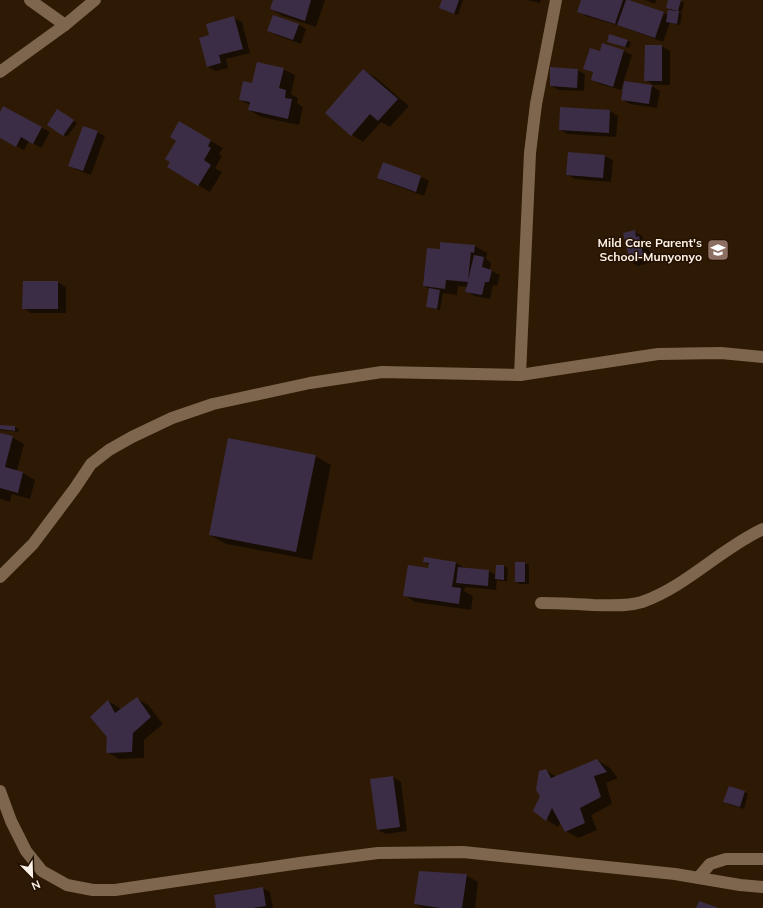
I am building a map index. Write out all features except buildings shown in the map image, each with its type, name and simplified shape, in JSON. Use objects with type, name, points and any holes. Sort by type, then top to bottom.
[{"type":"street","points":[[30,0],[65,25]]},
{"type":"street","points":[[0,72],[65,25],[95,0]]},
{"type":"street","points":[[520,375],[530,153],[536,104],[556,0]]},
{"type":"street","points":[[0,577],[33,544],[91,464],[109,450],[172,418],[221,403],[310,383],[382,372],[520,375],[658,354],[721,353],[763,357]]},
{"type":"street","points":[[541,603],[624,606],[642,602],[676,586],[726,551],[763,529]]},
{"type":"street","points":[[0,792],[11,821],[26,851],[42,871],[67,885],[93,890],[115,890],[300,863],[378,854],[463,852],[675,874],[740,885],[763,887]]},
{"type":"street","points":[[698,878],[710,864],[726,859],[763,859]]},
{"type":"place","name":"Mild Care Parent's School-Munyonyo","points":[[718,250]]}]
